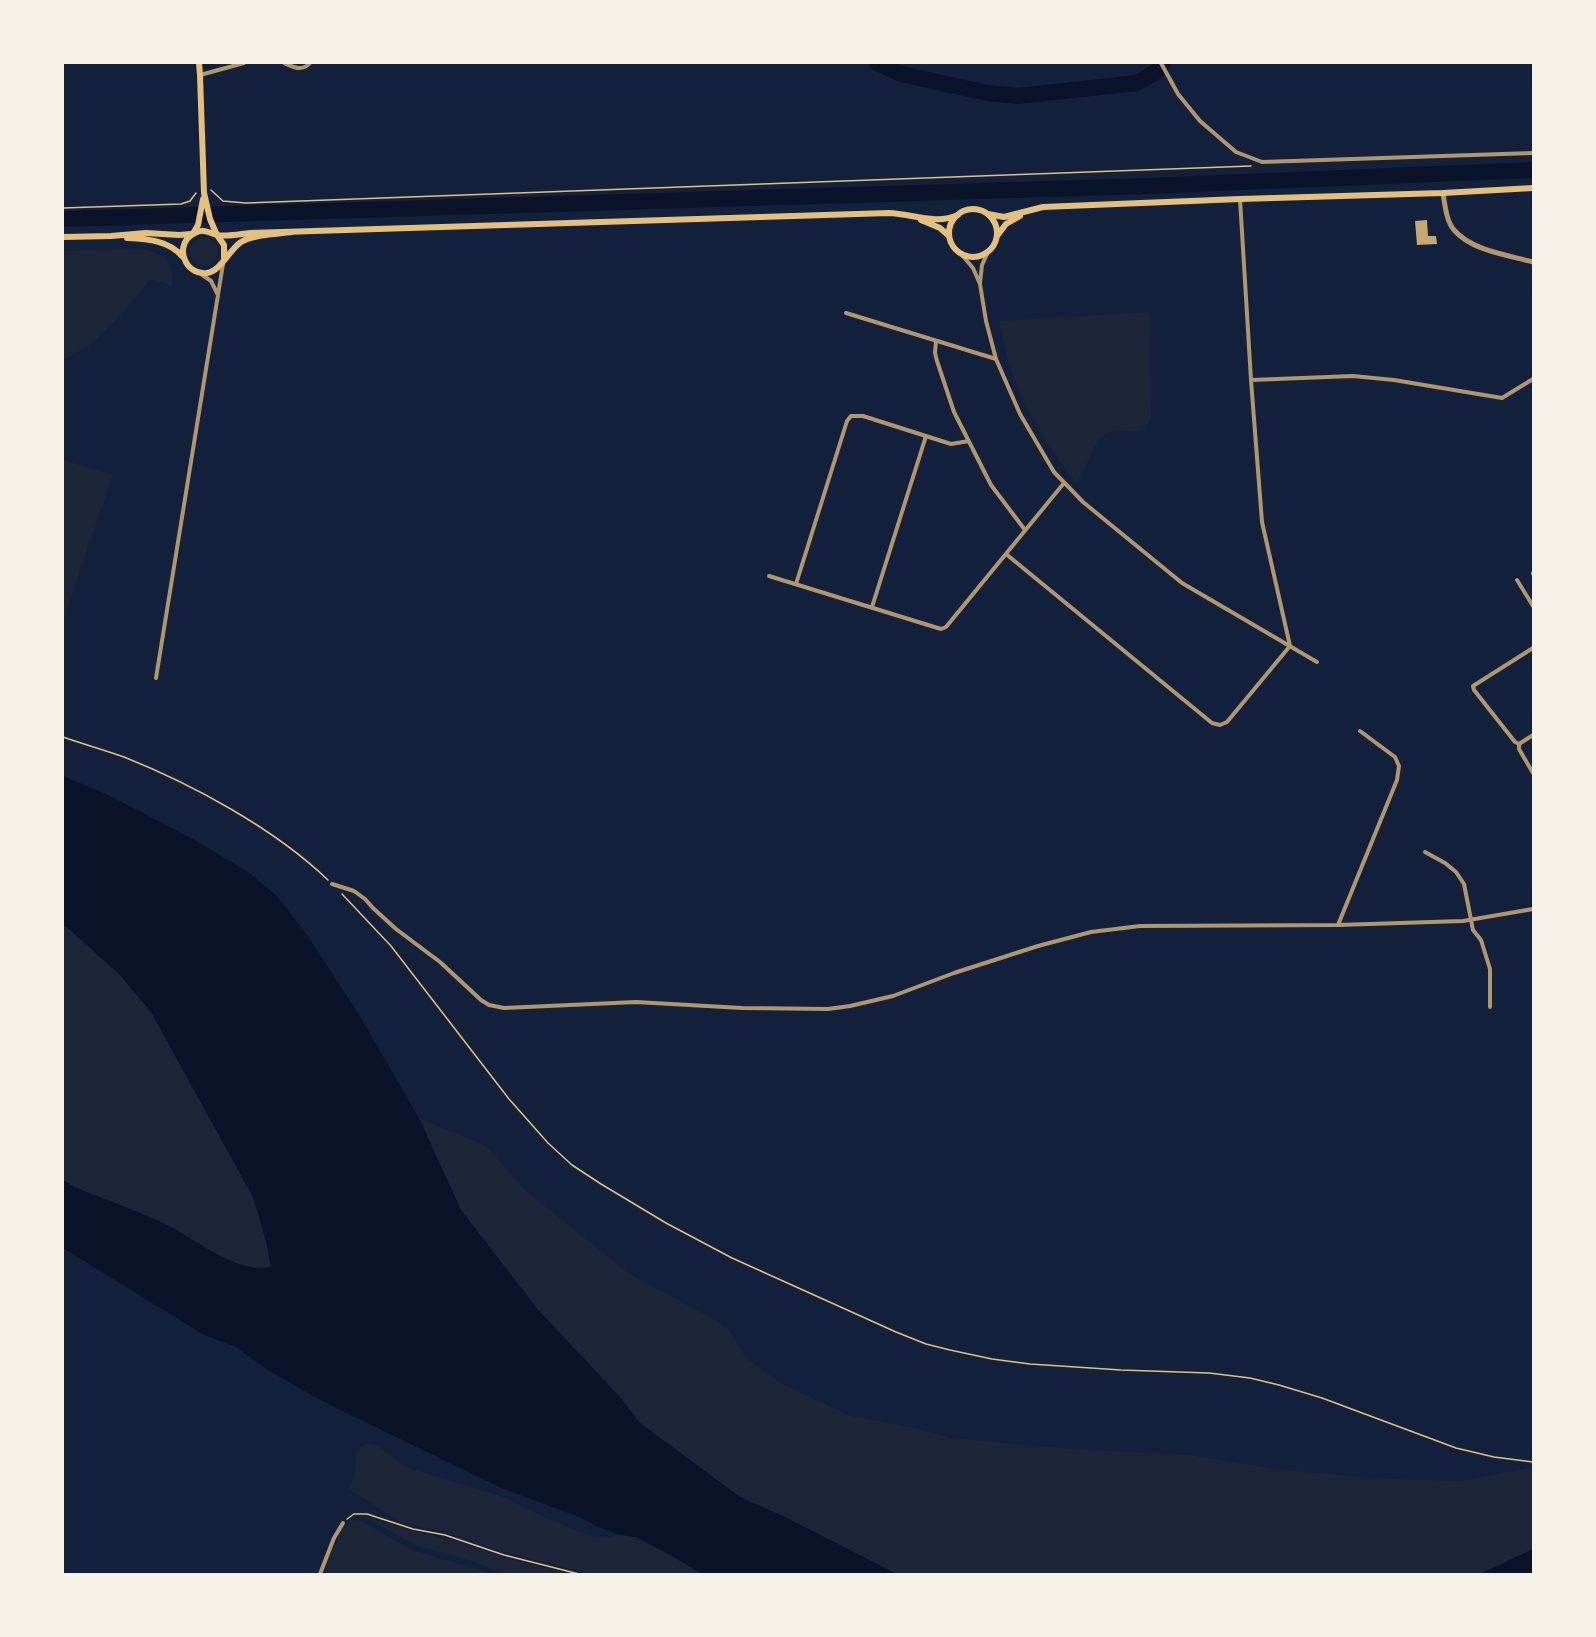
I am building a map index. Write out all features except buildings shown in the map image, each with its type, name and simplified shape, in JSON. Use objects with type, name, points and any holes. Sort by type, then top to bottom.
[{"type":"main road","points":[[183,257],[184,244],[198,225],[204,191],[199,63]]},
{"type":"main road","points":[[63,237],[146,233],[179,235],[205,230],[216,234],[877,213],[943,219],[973,209],[1004,217],[1043,207],[1533,188]]},
{"type":"main road","points":[[204,191],[213,226],[224,245],[224,260]]},
{"type":"main road","points":[[958,215],[950,228],[951,243],[961,254],[975,257],[988,252],[1006,224],[1029,211]]},
{"type":"main road","points":[[988,214],[995,224],[997,236]]},
{"type":"main road","points":[[912,216],[940,228],[949,236]]},
{"type":"main road","points":[[111,236],[161,242],[176,250],[189,267],[199,273],[213,271],[237,246],[247,240],[292,232]]},
{"type":"street","points":[[200,75],[244,63]]},
{"type":"street","points":[[284,63],[300,69],[307,67],[310,63]]},
{"type":"street","points":[[1161,63],[1178,94],[1200,121],[1236,152],[1262,162],[1533,153]]},
{"type":"street","points":[[1443,193],[1448,216],[1454,229],[1468,241],[1485,249],[1533,262]]},
{"type":"street","points":[[1240,199],[1262,522],[1290,646]]},
{"type":"street","points":[[980,284],[982,265],[988,252]]},
{"type":"street","points":[[961,254],[973,268],[980,284],[986,321],[996,359],[1020,414],[1054,472],[1083,502],[1182,583],[1317,662]]},
{"type":"street","points":[[156,678],[224,260]]},
{"type":"street","points":[[199,273],[211,281],[217,293]]},
{"type":"street","points":[[846,313],[996,359]]},
{"type":"street","points":[[936,341],[935,353],[939,369],[954,412],[991,485],[1025,531]]},
{"type":"street","points":[[1251,381],[1353,376],[1394,380],[1502,398],[1533,379]]},
{"type":"street","points":[[796,584],[847,421],[852,416],[863,416],[951,444],[969,441]]},
{"type":"street","points":[[872,607],[926,436]]},
{"type":"street","points":[[769,576],[941,629],[1065,483]]},
{"type":"street","points":[[1006,554],[1212,723],[1220,725],[1227,722],[1290,646]]},
{"type":"street","points":[[1517,580],[1533,606]]},
{"type":"street","points":[[1519,744],[1473,690],[1473,686],[1533,648]]},
{"type":"street","points":[[1338,926],[1397,780],[1399,766],[1395,757],[1360,731]]},
{"type":"street","points":[[1519,744],[1533,735]]},
{"type":"street","points":[[1519,744],[1519,749],[1533,773]]},
{"type":"street","points":[[1425,852],[1456,872],[1464,884],[1473,930],[1481,940],[1490,969],[1490,1007]]},
{"type":"street","points":[[332,884],[354,891],[396,929],[441,962],[481,1000],[489,1005],[504,1008],[636,1002],[742,1008],[850,1006],[893,996],[954,973],[1038,946],[1092,932],[1140,926],[1338,926],[1463,921],[1533,909]]},
{"type":"street","points":[[320,1574],[334,1538],[343,1523]]},
{"type":"path","points":[[63,208],[181,204],[190,201],[204,191],[223,201],[246,203],[1248,166],[1262,162]]},
{"type":"path","points":[[63,737],[123,757],[187,785],[277,839],[308,862],[391,946],[509,1099],[537,1133],[553,1148],[572,1165],[601,1184],[666,1223],[732,1258],[897,1332],[943,1349],[1030,1364],[1209,1373],[1250,1378],[1322,1398],[1456,1448],[1494,1457],[1533,1462]]},
{"type":"path","points":[[343,1523],[354,1514],[362,1513],[399,1525],[445,1535],[504,1555],[579,1574]]},
{"type":"shaded area","points":[[204,238],[214,242],[218,252],[214,262],[204,266],[194,262],[190,252],[194,242]]},
{"type":"shaded area","points":[[138,249],[154,252],[166,258],[171,270],[172,286],[151,279],[116,320],[90,345],[63,360],[63,251]]},
{"type":"shaded area","points":[[1150,312],[1151,418],[1142,431],[1113,431],[1100,439],[1076,484],[1028,411],[1011,369],[999,321]]},
{"type":"shaded area","points":[[63,460],[113,475],[63,620]]},
{"type":"shaded area","points":[[63,776],[108,795],[193,839],[248,872],[278,897],[309,938],[358,1013],[419,1118],[461,1210],[539,1311],[620,1397],[640,1423],[740,1497],[783,1516],[897,1574],[702,1574],[636,1537],[620,1535],[582,1518],[501,1488],[324,1402],[269,1371],[236,1347],[204,1335],[63,1248],[63,1180],[74,1187],[169,1226],[231,1261],[258,1268],[271,1267],[253,1197],[151,1012],[119,974],[63,925]]},
{"type":"shaded area","points":[[63,925],[119,974],[151,1012],[253,1197],[271,1268],[244,1266],[231,1261],[169,1226],[74,1187],[63,1180]]},
{"type":"shaded area","points":[[419,1118],[486,1146],[526,1191],[631,1275],[717,1321],[730,1331],[746,1358],[782,1384],[851,1416],[915,1428],[951,1438],[1071,1449],[1189,1455],[1282,1470],[1388,1479],[1462,1481],[1533,1467],[1533,1549],[1480,1574],[897,1574],[740,1497],[640,1423],[620,1397],[539,1311],[461,1210]]},
{"type":"shaded area","points":[[368,1443],[379,1447],[406,1467],[506,1498],[535,1513],[593,1537],[620,1535],[636,1537],[702,1574],[589,1574],[504,1552],[446,1532],[400,1522],[348,1488],[354,1477],[358,1451]]},
{"type":"shaded area","points":[[365,1517],[568,1574],[507,1574],[415,1545]]},
{"type":"shaded area","points":[[351,1520],[361,1521],[413,1550],[492,1574],[323,1574],[342,1529]]},
{"type":"shaded area","points":[[1533,1549],[1533,1574],[1480,1574]]},
{"type":"waterway","points":[[877,63],[901,74],[987,93],[1018,96],[1137,83],[1156,72],[1163,63]]},
{"type":"waterway","points":[[63,219],[1146,186],[1533,170]]}]
